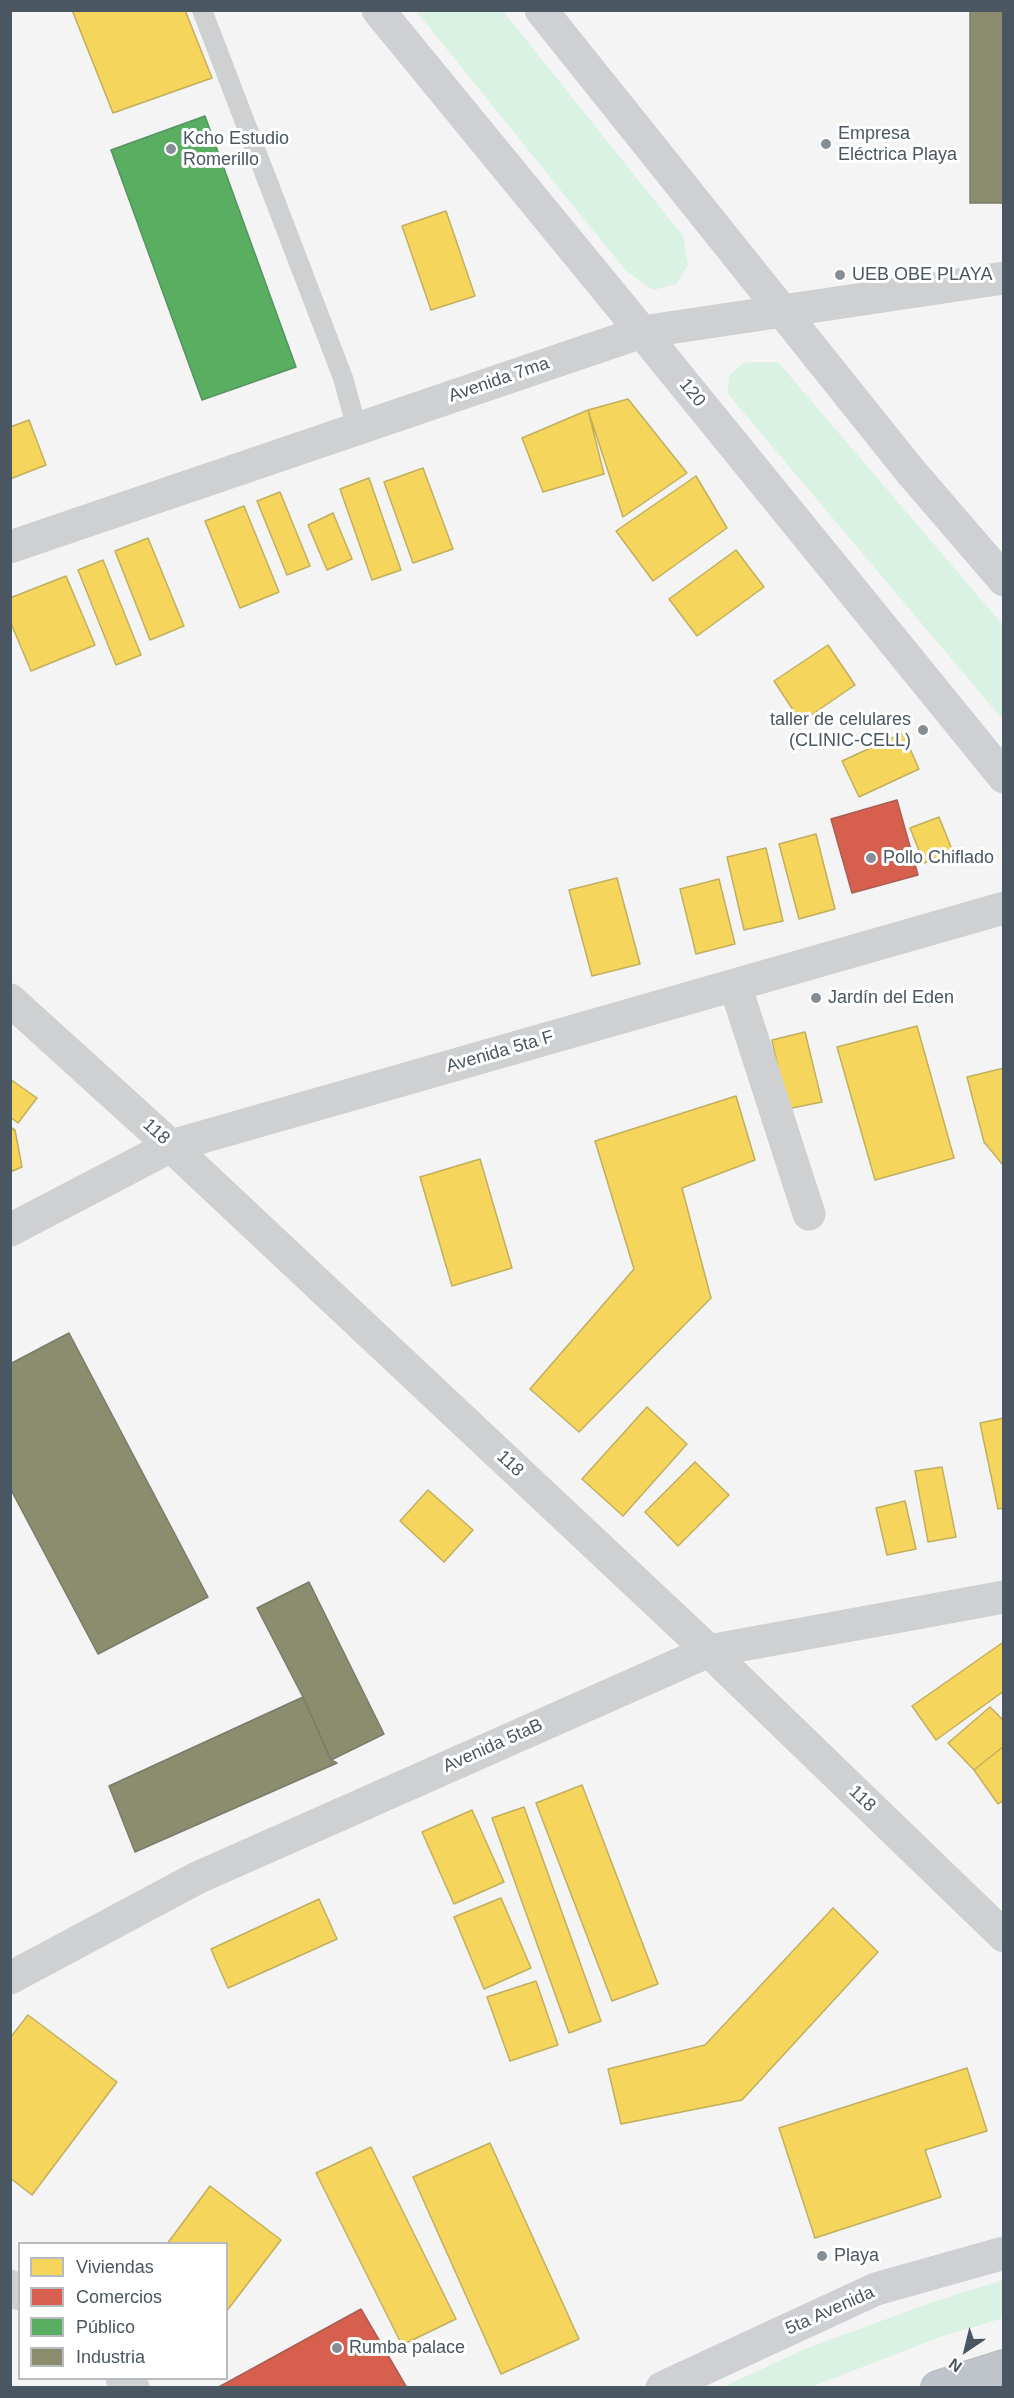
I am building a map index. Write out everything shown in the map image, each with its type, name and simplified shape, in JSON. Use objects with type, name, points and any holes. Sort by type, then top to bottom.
[{"type":"highway","points":[[938,2388],[1004,2367]]},
{"type":"main road","name":"120","points":[[378,10],[1004,777]]},
{"type":"main road","points":[[541,10],[911,472],[1004,580]]},
{"type":"main road","name":"5ta Avenida","points":[[662,2388],[876,2289],[1004,2253]]},
{"type":"street","name":"Avenida 7ma","points":[[10,547],[642,332],[1004,278]]},
{"type":"street","name":"Avenida 5ta F","points":[[10,1230],[171,1146],[1004,908]]},
{"type":"street","points":[[735,985],[809,1214]]},
{"type":"street","name":"118","points":[[10,999],[171,1146],[709,1651],[1004,1936]]},
{"type":"street","name":"Avenida 5taB","points":[[10,1978],[197,1878],[709,1651],[1004,1597]]},
{"type":"lane","points":[[202,10],[343,378],[357,429]]},
{"type":"green space","points":[[416,11],[503,11],[683,236],[688,265],[676,284],[653,290],[626,271]]},
{"type":"green space","points":[[778,362],[1003,625],[1003,720],[728,394],[729,376],[743,363]]},
{"type":"green space","points":[[1003,2280],[1003,2318],[940,2337],[811,2387],[723,2387],[805,2349],[933,2302]]},
{"type":"building: Viviendas","points":[[72,10],[185,10],[212,78],[113,113]]},
{"type":"building: Viviendas","points":[[446,211],[475,296],[431,310],[402,226]]},
{"type":"building: Viviendas","points":[[628,399],[687,473],[623,517],[588,410]]},
{"type":"building: Viviendas","points":[[588,410],[604,474],[543,492],[522,438]]},
{"type":"building: Viviendas","points":[[29,420],[46,465],[10,479],[10,427]]},
{"type":"building: Viviendas","points":[[423,468],[453,549],[413,563],[384,482]]},
{"type":"building: Viviendas","points":[[696,476],[727,528],[653,581],[616,531]]},
{"type":"building: Viviendas","points":[[369,478],[401,570],[372,580],[340,489]]},
{"type":"building: Viviendas","points":[[280,492],[310,566],[287,575],[257,501]]},
{"type":"building: Viviendas","points":[[244,506],[279,592],[240,608],[205,521]]},
{"type":"building: Viviendas","points":[[333,513],[352,559],[327,570],[308,525]]},
{"type":"building: Viviendas","points":[[148,538],[184,626],[150,640],[115,551]]},
{"type":"building: Viviendas","points":[[736,550],[764,587],[697,636],[669,599]]},
{"type":"building: Viviendas","points":[[103,560],[141,655],[116,665],[78,570]]},
{"type":"building: Viviendas","points":[[66,576],[95,645],[31,671],[10,621],[10,598]]},
{"type":"building: Viviendas","points":[[828,645],[855,685],[801,722],[774,681]]},
{"type":"building: Viviendas","points":[[903,733],[919,769],[859,797],[842,761]]},
{"type":"building: Viviendas","points":[[939,817],[953,852],[924,863],[910,828]]},
{"type":"building: Viviendas","points":[[816,834],[835,909],[799,919],[779,844]]},
{"type":"building: Viviendas","points":[[766,848],[783,921],[744,930],[727,857]]},
{"type":"building: Viviendas","points":[[617,878],[640,964],[592,976],[569,890]]},
{"type":"building: Viviendas","points":[[719,879],[735,944],[696,954],[680,889]]},
{"type":"building: Viviendas","points":[[917,1026],[954,1158],[875,1180],[837,1047]]},
{"type":"building: Viviendas","points":[[805,1032],[822,1102],[787,1109],[772,1040]]},
{"type":"building: Viviendas","points":[[1004,1068],[1003,1165],[984,1142],[967,1077]]},
{"type":"building: Viviendas","points":[[10,1079],[37,1098],[18,1123],[10,1117]]},
{"type":"building: Viviendas","points":[[736,1096],[755,1160],[682,1188],[711,1298],[579,1432],[530,1389],[634,1269],[595,1141]]},
{"type":"building: Viviendas","points":[[10,1127],[15,1130],[22,1167],[10,1172]]},
{"type":"building: Viviendas","points":[[480,1159],[512,1268],[452,1286],[420,1177]]},
{"type":"building: Viviendas","points":[[647,1407],[687,1444],[623,1516],[582,1479]]},
{"type":"building: Viviendas","points":[[1004,1418],[1004,1508],[998,1509],[980,1423]]},
{"type":"building: Viviendas","points":[[695,1462],[729,1495],[678,1546],[645,1512]]},
{"type":"building: Viviendas","points":[[942,1467],[956,1537],[928,1542],[915,1471]]},
{"type":"building: Viviendas","points":[[428,1490],[473,1530],[444,1562],[400,1521]]},
{"type":"building: Viviendas","points":[[905,1501],[916,1549],[887,1555],[876,1508]]},
{"type":"building: Viviendas","points":[[1002,1643],[1004,1647],[1004,1691],[936,1740],[912,1706]]},
{"type":"building: Viviendas","points":[[990,1707],[1004,1721],[1004,1746],[974,1770],[948,1743]]},
{"type":"building: Viviendas","points":[[1004,1746],[1004,1800],[998,1804],[974,1770]]},
{"type":"building: Viviendas","points":[[582,1785],[658,1984],[612,2001],[536,1803]]},
{"type":"building: Viviendas","points":[[524,1807],[601,2021],[569,2033],[492,1818]]},
{"type":"building: Viviendas","points":[[472,1810],[504,1882],[454,1904],[422,1832]]},
{"type":"building: Viviendas","points":[[501,1898],[531,1968],[484,1989],[454,1917]]},
{"type":"building: Viviendas","points":[[319,1899],[337,1939],[228,1988],[211,1949]]},
{"type":"building: Viviendas","points":[[833,1908],[878,1952],[742,2100],[621,2124],[608,2069],[705,2045]]},
{"type":"building: Viviendas","points":[[536,1981],[558,2045],[510,2061],[487,1997]]},
{"type":"building: Viviendas","points":[[28,2015],[117,2082],[32,2195],[10,2178],[10,2038]]},
{"type":"building: Viviendas","points":[[967,2068],[987,2131],[925,2150],[941,2197],[815,2238],[779,2128]]},
{"type":"building: Viviendas","points":[[490,2143],[579,2339],[501,2374],[413,2177]]},
{"type":"building: Viviendas","points":[[371,2147],[456,2319],[402,2345],[316,2173]]},
{"type":"building: Viviendas","points":[[210,2186],[281,2240],[228,2309],[228,2242],[168,2242]]},
{"type":"building: Comercios","points":[[897,800],[918,875],[852,893],[831,819]]},
{"type":"building: Comercios","name":"Rumba palace","points":[[361,2309],[407,2388],[217,2388]]},
{"type":"building: Público","points":[[205,116],[296,367],[202,400],[111,150]]},
{"type":"building: Industria","points":[[970,10],[1004,10],[1004,203],[970,203]]},
{"type":"building: Industria","points":[[69,1333],[208,1597],[98,1654],[10,1488],[10,1364]]},
{"type":"building: Industria","points":[[309,1582],[384,1734],[331,1760],[303,1697],[257,1608]]},
{"type":"building: Industria","points":[[303,1697],[331,1760],[337,1763],[135,1852],[109,1786]]},
{"type":"place","name":"Empresa Eléctrica Playa","points":[[826,144]]},
{"type":"place","name":"Kcho Estudio Romerillo","points":[[171,149]]},
{"type":"place","name":"UEB OBE PLAYA","points":[[840,275]]},
{"type":"place","name":"taller de celulares (CLINIC-CELL)","points":[[923,730]]},
{"type":"place","name":"Pollo Chiflado","points":[[871,858]]},
{"type":"place","name":"Jardín del Eden","points":[[816,998]]},
{"type":"place","name":"Playa","points":[[822,2256]]},
{"type":"place","name":"Rumba palace","points":[[337,2348]]}]
